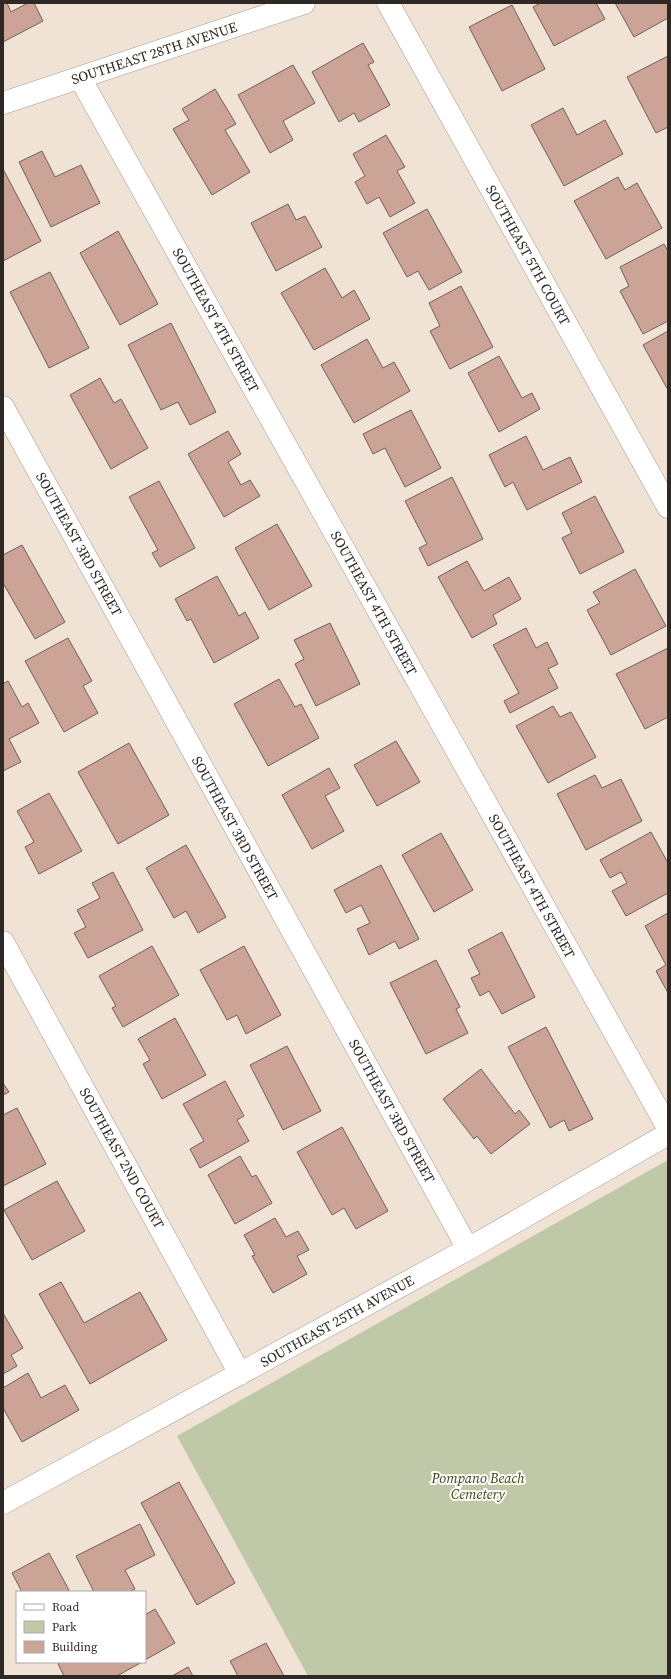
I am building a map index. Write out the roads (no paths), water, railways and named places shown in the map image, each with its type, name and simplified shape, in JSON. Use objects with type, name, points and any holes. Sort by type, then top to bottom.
[{"type":"street","name":"SOUTHEAST 28TH AVENUE","points":[[3,103],[304,3]]},
{"type":"street","name":"SOUTHEAST 5TH COURT","points":[[388,3],[668,507]]},
{"type":"street","name":"SOUTHEAST 4TH STREET","points":[[80,78],[668,1128]]},
{"type":"street","name":"SOUTHEAST 3RD STREET","points":[[3,407],[468,1249]]},
{"type":"street","name":"SOUTHEAST 2ND COURT","points":[[3,942],[240,1374]]},
{"type":"street","name":"SOUTHEAST 25TH AVENUE","points":[[3,1503],[468,1249],[668,1134]]},
{"type":"park label","name":"Pompano Beach Cemetery","points":[[478,1486]]}]
